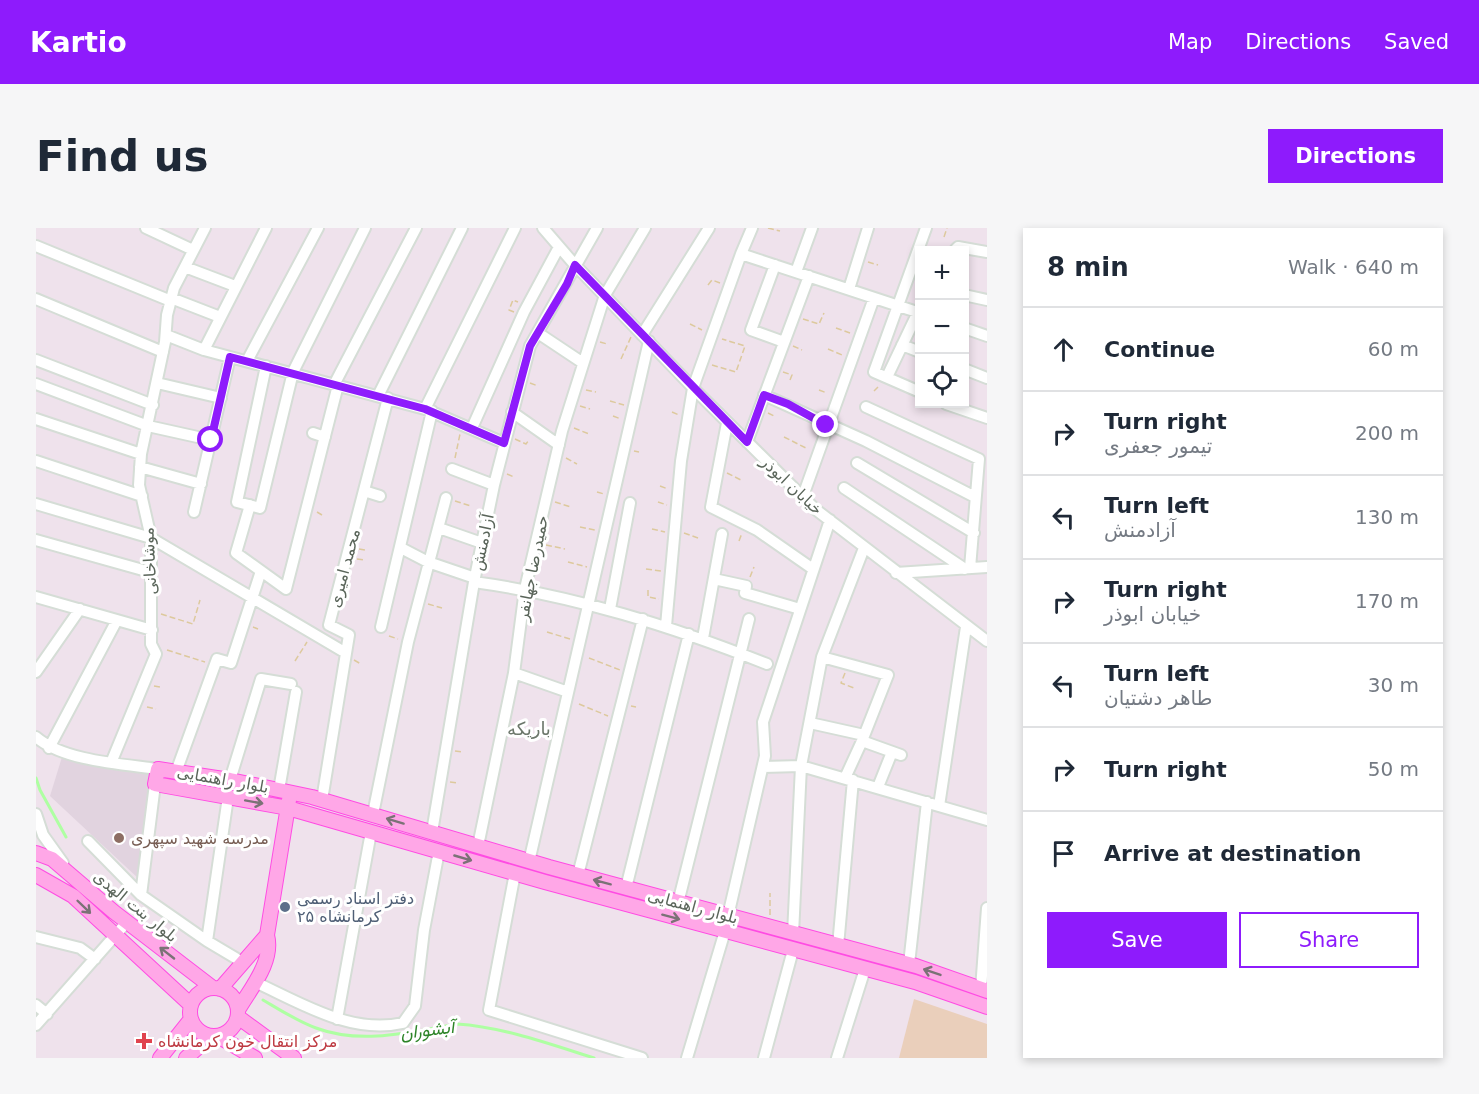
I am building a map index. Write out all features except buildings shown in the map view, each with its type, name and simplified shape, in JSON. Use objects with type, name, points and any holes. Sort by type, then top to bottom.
[{"type":"main road","name":"بلوار راهنمایی","points":[[984,990],[909,964],[678,903],[322,800],[230,780],[158,769],[155,784],[288,808],[515,873],[915,982],[987,1007]]},
{"type":"main road","points":[[186,1058],[215,1036],[231,1030],[271,946],[267,935],[288,808],[285,791]]},
{"type":"main road","name":"بلوار بنت الهدی","points":[[36,853],[47,856],[75,877],[127,922],[217,989]]},
{"type":"main road","name":"بلوار بنت الهدی","points":[[36,875],[73,896],[191,1012]]},
{"type":"main road","points":[[160,1058],[191,1012],[200,993],[217,989],[244,963],[267,935]]},
{"type":"main road","points":[[217,989],[233,997],[238,1014],[294,1058]]},
{"type":"main road","points":[[191,1012],[199,1031],[215,1036],[255,1058]]},
{"type":"street","points":[[146,228],[193,250]]},
{"type":"street","name":"موشاخانی","points":[[111,763],[156,654],[151,644],[151,538],[142,496],[141,454],[153,405],[171,299],[205,228]]},
{"type":"street","points":[[204,350],[266,228]]},
{"type":"street","points":[[248,361],[318,228]]},
{"type":"street","points":[[365,228],[293,372],[255,507],[236,553],[286,589],[322,474],[325,437],[336,384],[416,228]]},
{"type":"street","name":"محمد امیری","points":[[322,800],[349,635],[329,625],[364,491],[383,397],[462,228]]},
{"type":"street","points":[[381,627],[401,548],[428,410],[516,228]]},
{"type":"street","name":"خیابان ابوذر","points":[[543,228],[575,265],[693,388],[803,496],[864,548],[987,641]]},
{"type":"street","name":"آزادمنش","points":[[432,832],[474,580],[505,439],[530,346],[597,228]]},
{"type":"street","name":"حمیدرضا جهانفر","points":[[478,846],[513,673],[525,589],[564,424],[605,295],[645,228]]},
{"type":"street","points":[[529,861],[634,407],[643,335],[709,228]]},
{"type":"street","points":[[666,626],[681,461],[693,388],[752,228]]},
{"type":"street","points":[[796,272],[812,228]]},
{"type":"street","points":[[849,289],[868,228]]},
{"type":"street","points":[[915,390],[874,372],[926,228]]},
{"type":"street","points":[[36,246],[220,317]]},
{"type":"street","points":[[472,428],[524,312],[559,247]]},
{"type":"street","points":[[969,249],[987,252]]},
{"type":"street","points":[[741,254],[915,312]]},
{"type":"street","points":[[775,265],[751,330],[784,342]]},
{"type":"street","points":[[185,267],[235,286]]},
{"type":"street","points":[[747,442],[809,276]]},
{"type":"street","points":[[969,296],[987,300]]},
{"type":"street","points":[[803,496],[826,425],[874,298]]},
{"type":"street","points":[[36,299],[163,352]]},
{"type":"street","points":[[887,377],[915,321]]},
{"type":"street","points":[[969,330],[987,336]]},
{"type":"street","points":[[538,333],[584,363]]},
{"type":"street","points":[[166,336],[204,350],[428,410],[505,439]]},
{"type":"street","points":[[902,345],[915,350]]},
{"type":"street","points":[[194,512],[230,357]]},
{"type":"street","points":[[36,360],[153,405]]},
{"type":"street","points":[[255,507],[237,502],[266,366]]},
{"type":"street","points":[[969,371],[987,378]]},
{"type":"street","points":[[157,383],[221,398]]},
{"type":"street","points":[[36,384],[148,426],[211,440]]},
{"type":"street","points":[[764,395],[788,404],[826,425],[866,441],[975,497]]},
{"type":"street","points":[[866,407],[979,459],[974,533],[967,568]]},
{"type":"street","points":[[958,408],[987,418]]},
{"type":"street","points":[[512,412],[558,449]]},
{"type":"street","points":[[36,419],[141,454]]},
{"type":"street","points":[[727,423],[711,507],[757,530],[813,570]]},
{"type":"street","points":[[313,433],[325,437]]},
{"type":"street","points":[[36,461],[142,496]]},
{"type":"street","points":[[857,463],[974,533]]},
{"type":"street","points":[[140,467],[201,484]]},
{"type":"street","points":[[452,469],[494,485]]},
{"type":"street","points":[[844,488],[967,568]]},
{"type":"street","points":[[364,491],[380,496]]},
{"type":"street","points":[[373,814],[408,642],[446,498]]},
{"type":"street","points":[[610,609],[630,503]]},
{"type":"street","points":[[36,504],[151,538],[346,653]]},
{"type":"street","points":[[728,916],[758,771],[765,756],[763,722],[830,520]]},
{"type":"street","points":[[438,528],[482,543]]},
{"type":"street","points":[[703,638],[722,534]]},
{"type":"street","points":[[36,540],[150,572]]},
{"type":"street","points":[[401,548],[428,562],[474,580],[525,589],[610,609],[703,638],[767,664]]},
{"type":"street","points":[[794,934],[801,766],[822,657],[864,548]]},
{"type":"street","points":[[896,573],[987,567]]},
{"type":"street","points":[[176,772],[217,659],[231,663],[261,571]]},
{"type":"street","points":[[714,579],[746,586],[745,592],[800,609]]},
{"type":"street","points":[[36,597],[152,630]]},
{"type":"street","points":[[36,672],[80,609]]},
{"type":"street","points":[[578,875],[643,619]]},
{"type":"street","points":[[678,903],[749,619]]},
{"type":"street","points":[[49,748],[117,620]]},
{"type":"street","points":[[939,806],[966,627]]},
{"type":"street","points":[[626,888],[688,634]]},
{"type":"street","points":[[822,657],[888,675],[849,779],[838,946]]},
{"type":"street","points":[[513,673],[568,692]]},
{"type":"street","points":[[230,780],[261,679],[294,688],[285,791]]},
{"type":"street","points":[[810,723],[863,738],[896,754],[878,788]]},
{"type":"street","points":[[36,737],[49,748],[111,763],[158,769]]},
{"type":"street","points":[[758,771],[801,766],[987,820]]},
{"type":"street","points":[[141,895],[155,784]]},
{"type":"street","points":[[207,941],[228,797]]},
{"type":"street","points":[[909,964],[927,802]]},
{"type":"street","points":[[36,814],[50,847],[75,877]]},
{"type":"street","points":[[337,1019],[371,832]]},
{"type":"street","points":[[88,841],[141,895],[207,941],[244,963]]},
{"type":"street","points":[[255,982],[337,1019],[359,1024],[403,1023],[415,1006],[424,930],[439,851]]},
{"type":"street","points":[[515,873],[489,1010],[642,1058]]},
{"type":"street","points":[[984,990],[987,908]]},
{"type":"street","points":[[36,1026],[127,922]]},
{"type":"street","points":[[687,1058],[725,931]]},
{"type":"street","points":[[36,937],[80,948],[95,959]]},
{"type":"street","points":[[764,1058],[793,950]]},
{"type":"street","points":[[837,1058],[865,969]]},
{"type":"street","points":[[36,1005],[47,1014]]},
{"type":"path","points":[[768,228],[780,231]]},
{"type":"path","points":[[944,237],[947,228]]},
{"type":"path","points":[[708,285],[712,280],[729,287]]},
{"type":"path","points":[[794,316],[819,324],[824,313]]},
{"type":"path","points":[[690,324],[712,335],[745,346],[736,372],[702,362]]},
{"type":"path","points":[[836,328],[859,337]]},
{"type":"path","points":[[621,358],[643,335]]},
{"type":"path","points":[[828,350],[851,359]]},
{"type":"path","points":[[774,368],[792,375],[790,380]]},
{"type":"path","points":[[819,390],[837,396]]},
{"type":"path","points":[[610,401],[634,407]]},
{"type":"path","points":[[564,424],[589,434]]},
{"type":"path","points":[[784,437],[817,454]]},
{"type":"path","points":[[505,439],[526,444],[529,440]]},
{"type":"path","points":[[558,449],[577,464]]},
{"type":"path","points":[[718,468],[743,481]]},
{"type":"path","points":[[446,498],[471,506]]},
{"type":"path","points":[[546,500],[571,507]]},
{"type":"path","points":[[580,527],[605,532]]},
{"type":"path","points":[[652,529],[698,538]]},
{"type":"path","points":[[536,543],[565,549]]},
{"type":"path","points":[[568,562],[597,569]]},
{"type":"path","points":[[646,569],[671,572]]},
{"type":"path","points":[[648,590],[648,597],[668,601]]},
{"type":"path","points":[[152,612],[193,624],[200,600]]},
{"type":"path","points":[[418,602],[442,608]]},
{"type":"path","points":[[381,627],[379,633],[408,642]]},
{"type":"path","points":[[547,632],[580,642]]},
{"type":"path","points":[[295,661],[312,634]]},
{"type":"path","points":[[151,644],[214,666]]},
{"type":"path","points":[[589,658],[629,674]]},
{"type":"path","points":[[848,663],[841,683],[854,688]]},
{"type":"path","points":[[579,704],[617,720]]},
{"type":"path","points":[[769,927],[770,893]]},
{"type":"shaded area","name":"مدرسه شهید سپهری","points":[[62,757],[153,773],[139,879],[50,796]]},
{"type":"shaded area","points":[[914,999],[987,1024],[987,1058],[899,1058]]},
{"type":"waterway","name":"آبشوران","points":[[36,778],[40,790],[66,837]]},
{"type":"waterway","name":"آبشوران","points":[[263,1000],[302,1022],[333,1033],[351,1036],[386,1035],[457,1024],[509,1032],[594,1058]]},
{"type":"place","name":"مدرسه شهید سپهری","points":[[119,838]]},
{"type":"place","name":"دفتر اسناد رسمی ۲۵ کرمانشاه","points":[[285,907]]},
{"type":"place","name":"مرکز انتقال خون کرمانشاه","points":[[144,1041]]},
{"type":"district","name":"باریکه","points":[[529,729]]},
{"type":"route","points":[[211,440],[230,357],[335,383],[425,409],[456,420],[504,443],[530,346],[567,284],[575,265],[747,442],[764,395],[788,404],[826,425]]}]
